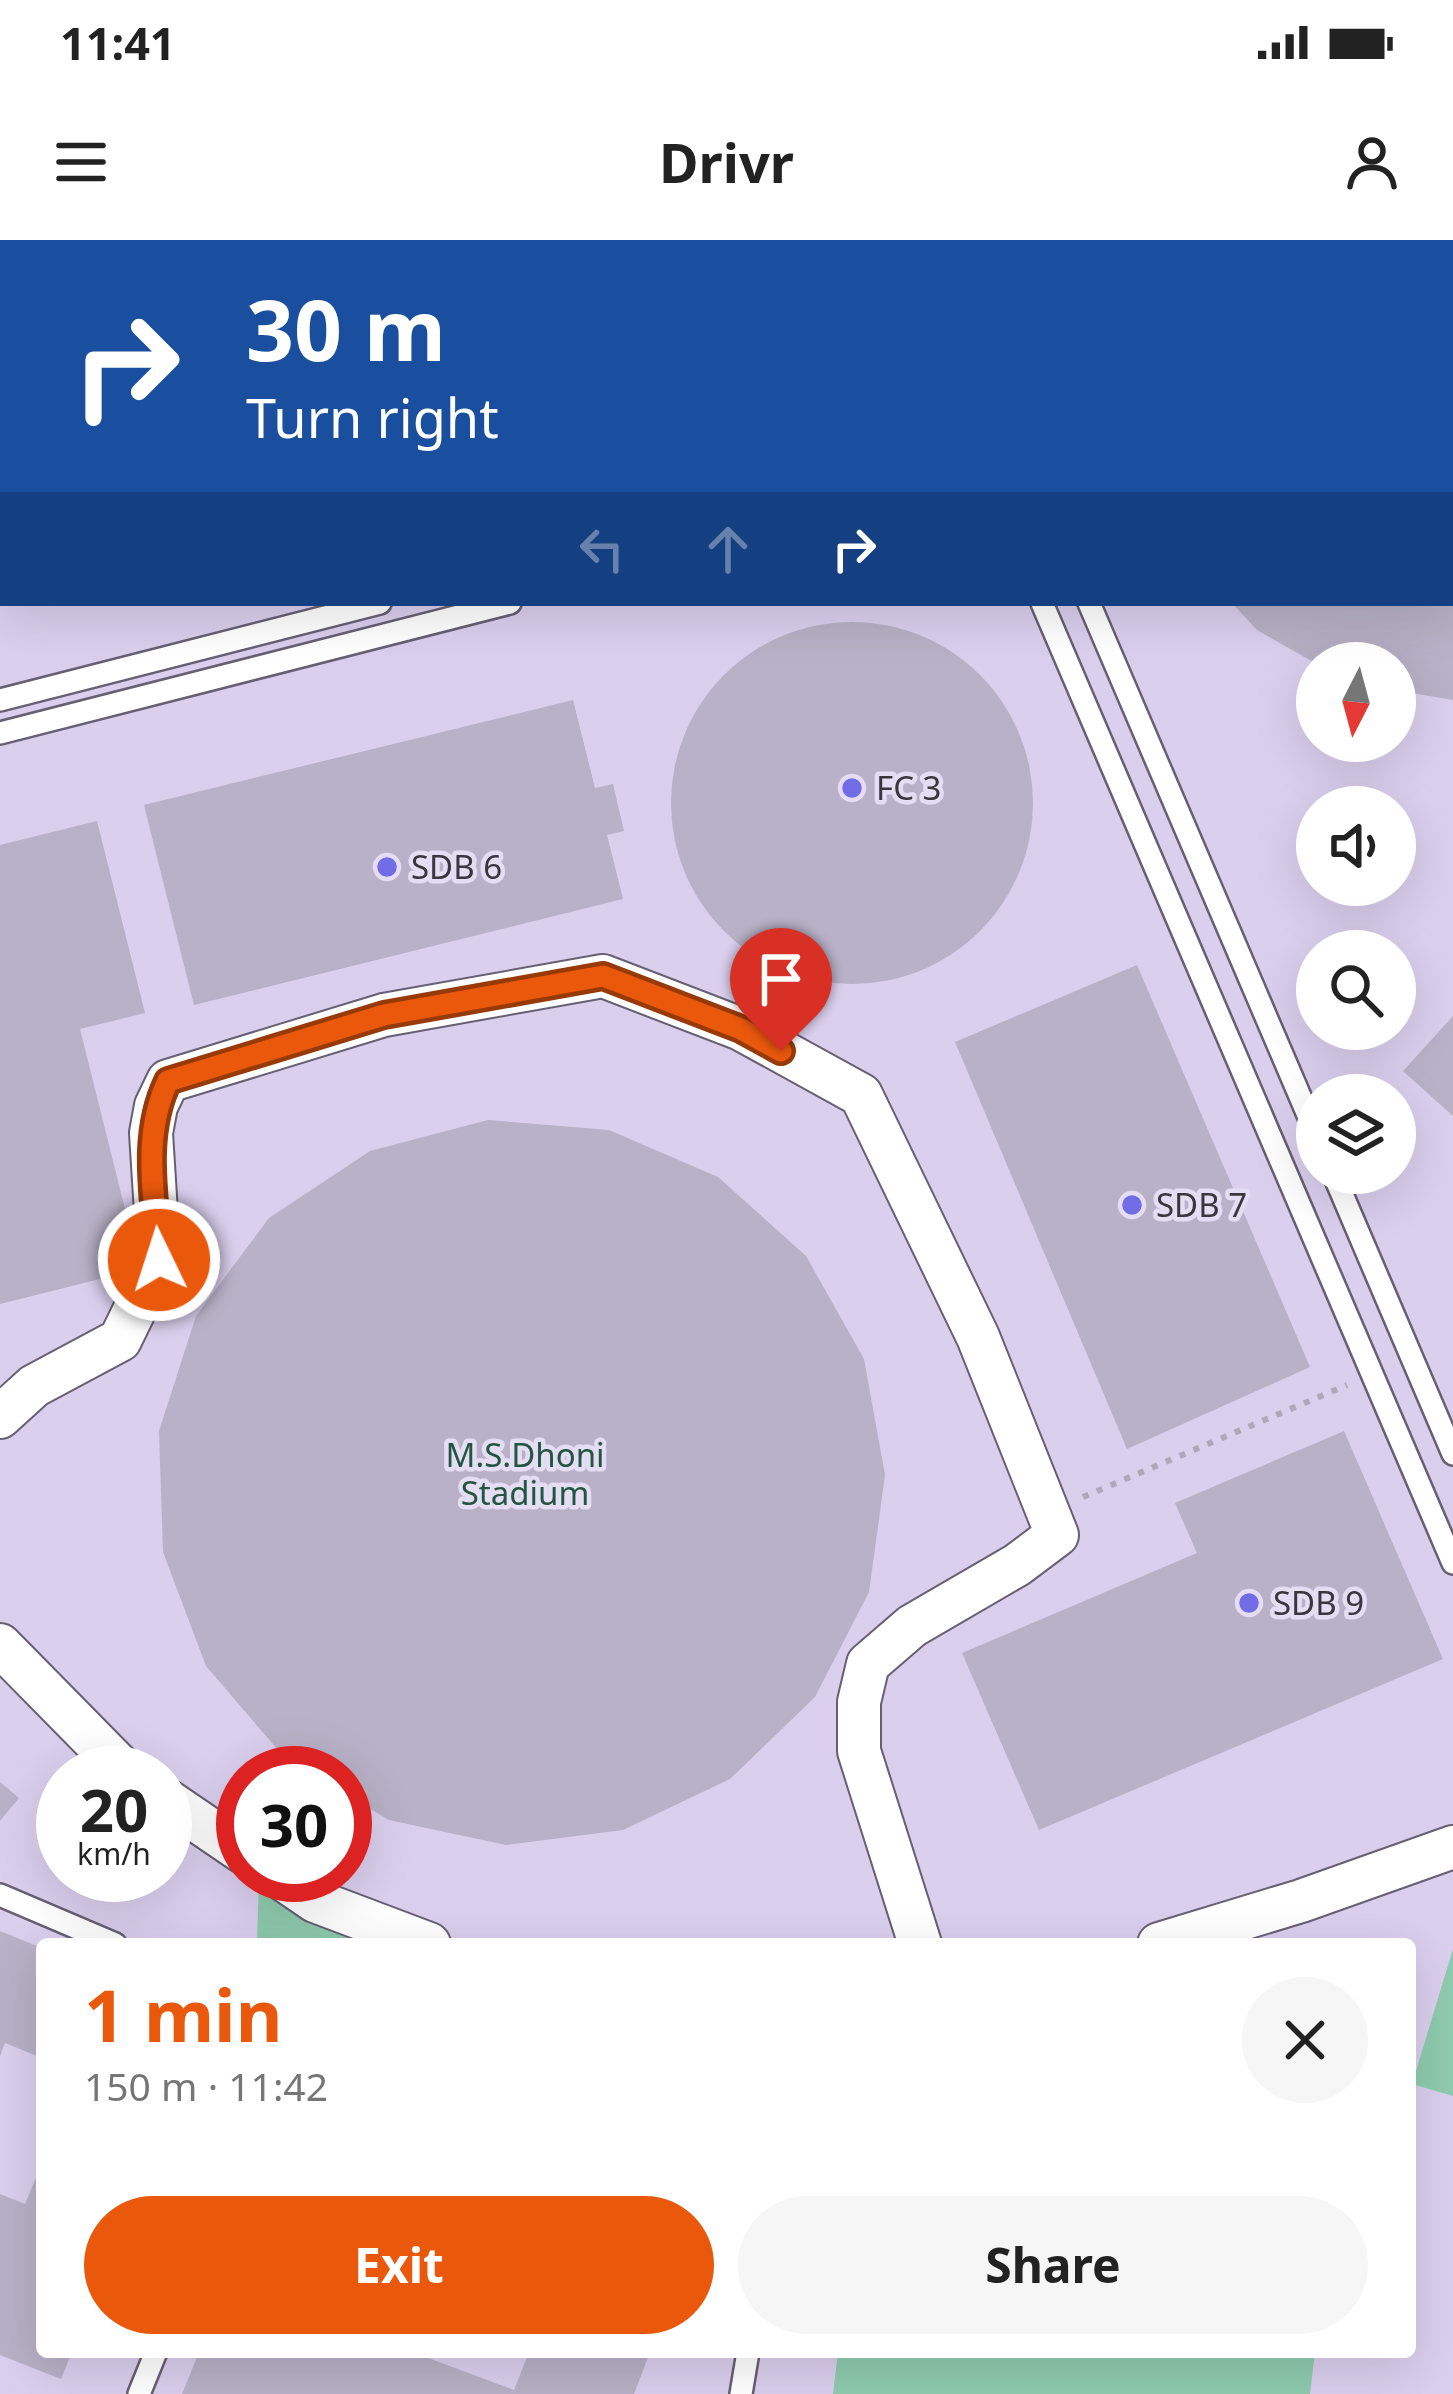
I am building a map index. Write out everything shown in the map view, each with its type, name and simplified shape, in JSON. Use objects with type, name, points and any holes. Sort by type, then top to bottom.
[{"type":"street","points":[[0,1417],[34,1386],[120,1340],[159,1260],[151,1133],[156,1106],[168,1081],[384,1015],[603,976],[741,1029],[861,1095],[978,1337],[1057,1535],[1017,1565],[913,1626],[868,1664],[859,1702],[859,1751],[918,1938]]},
{"type":"street","points":[[0,1645],[99,1746]]},
{"type":"street","points":[[1179,1938],[1453,1847]]},
{"type":"street","points":[[318,1902],[413,1938]]},
{"type":"lane","points":[[0,700],[368,606]]},
{"type":"lane","points":[[0,733],[498,606]]},
{"type":"lane","points":[[1043,606],[1453,1563]]},
{"type":"lane","points":[[1090,606],[1296,1087]]},
{"type":"lane","points":[[1342,1194],[1453,1454]]},
{"type":"lane","points":[[0,1895],[101,1938]]},
{"type":"lane","points":[[140,2394],[154,2358]]},
{"type":"lane","points":[[741,2394],[747,2358]]},
{"type":"path","points":[[1048,1511],[1372,1374]]},
{"type":"shaded area","points":[[0,606],[1453,606],[1453,2394],[0,2394]]},
{"type":"green space","points":[[258,1902],[332,1902],[429,1938],[257,1938]]},
{"type":"green space","points":[[1453,1949],[1453,2096],[1416,2085],[1416,2071]]},
{"type":"green space","points":[[837,2358],[1314,2358],[1310,2394],[833,2394]]},
{"type":"building","points":[[1235,606],[1453,606],[1453,700],[1416,694],[1416,642],[1296,642],[1296,652],[1257,630]]},
{"type":"building","name":"FC 3","points":[[852,622],[921,636],[980,675],[1019,734],[1033,803],[1019,872],[980,931],[921,970],[852,984],[783,970],[724,931],[685,872],[671,803],[685,734],[724,675],[783,636]]},
{"type":"building","name":"SDB 6","points":[[573,700],[595,788],[613,784],[624,831],[607,835],[623,899],[194,1005],[144,805]]},
{"type":"building","points":[[97,821],[145,1013],[80,1029],[140,1269],[0,1304],[0,845]]},
{"type":"building","name":"SDB 7","points":[[1137,965],[1310,1367],[1127,1449],[955,1042]]},
{"type":"building","points":[[1453,1016],[1453,1116],[1416,1083],[1416,1074],[1403,1071]]},
{"type":"building","name":"M.S.Dhoni Stadium","points":[[488,1120],[609,1130],[718,1177],[806,1256],[864,1359],[885,1475],[869,1592],[815,1697],[730,1779],[623,1830],[506,1845],[389,1820],[372,1810],[372,1746],[275,1746],[206,1666],[163,1552],[159,1431],[196,1316],[269,1218],[370,1151]]},
{"type":"building","name":"SDB 9","points":[[1344,1431],[1443,1659],[1039,1830],[962,1653],[1197,1553],[1175,1503]]},
{"type":"building","points":[[0,1782],[19,1798],[0,1821]]},
{"type":"building","points":[[0,1931],[36,1946],[36,2056],[5,2043],[0,2056]]},
{"type":"building","points":[[36,2177],[36,2358],[70,2358],[61,2379],[0,2355],[0,2194],[25,2204]]},
{"type":"building","points":[[197,2358],[428,2358],[514,2390],[527,2358],[648,2358],[634,2394],[182,2394]]},
{"type":"place","name":"FC 3","points":[[852,788]]},
{"type":"place","name":"SDB 6","points":[[387,867]]},
{"type":"place","name":"SDB 7","points":[[1132,1205]]},
{"type":"place","name":"SDB 9","points":[[1249,1603]]},
{"type":"route","points":[[159,1260],[151,1133],[156,1106],[168,1081],[384,1015],[603,976],[741,1029],[781,1051]]}]
